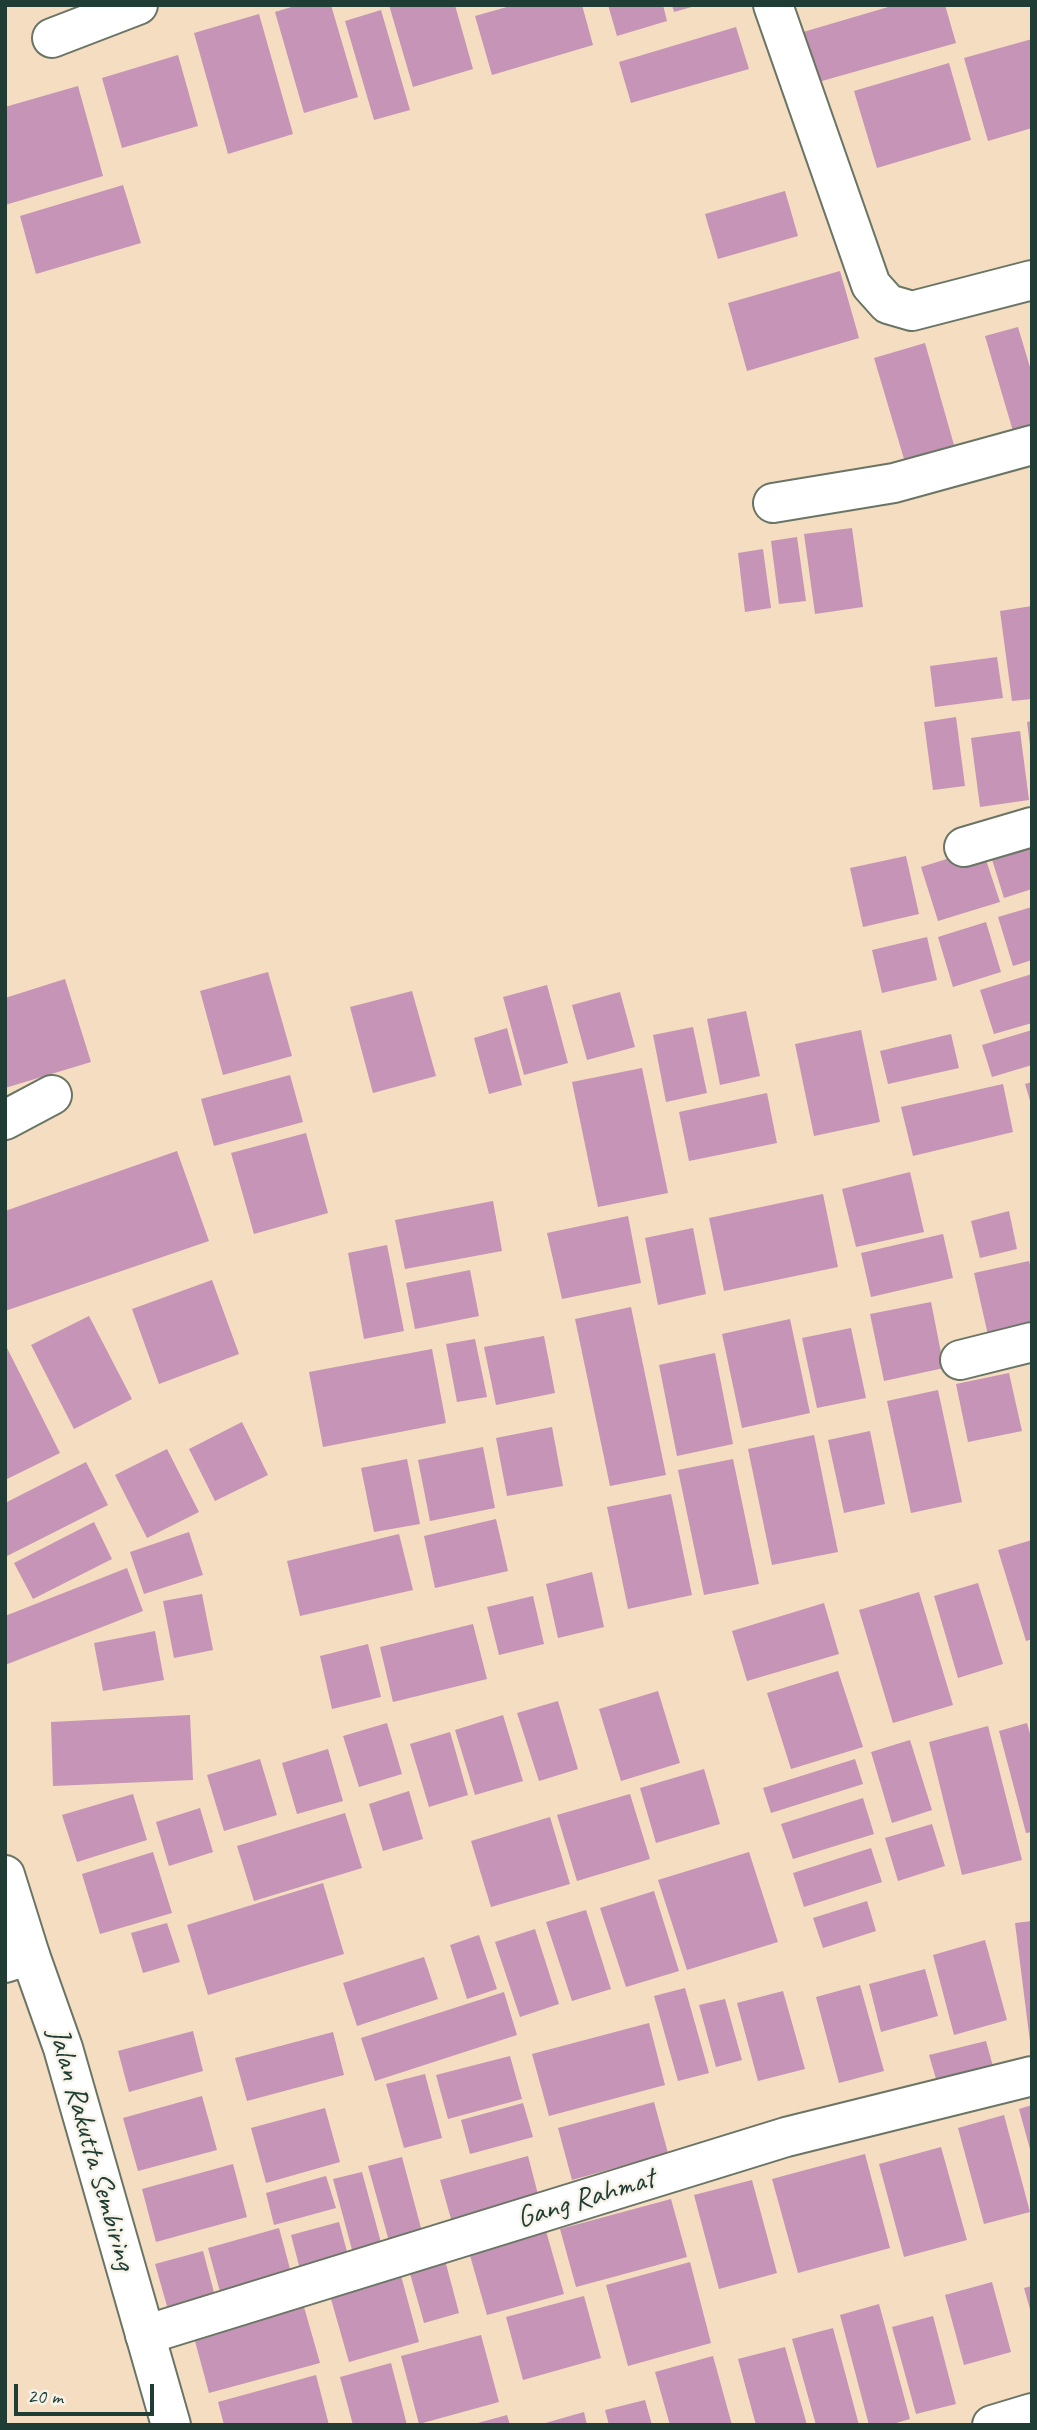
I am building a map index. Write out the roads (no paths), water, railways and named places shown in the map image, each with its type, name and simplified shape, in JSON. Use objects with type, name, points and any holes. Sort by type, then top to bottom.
[{"type":"street","points":[[52,38],[138,5]]},
{"type":"street","points":[[773,5],[871,285],[888,304],[912,311],[1032,280]]},
{"type":"street","points":[[773,503],[894,483],[1032,445]]},
{"type":"street","points":[[964,847],[1032,828]]},
{"type":"street","points":[[5,1120],[52,1096]]},
{"type":"street","points":[[960,1360],[1032,1342]]},
{"type":"street","name":"Jalan Rakutta Sembiring","points":[[5,1875],[18,1959],[63,2048],[171,2425]]},
{"type":"street","name":"Gang Rahmat","points":[[145,2335],[786,2137],[1032,2076]]},
{"type":"street","points":[[992,2425],[1032,2413]]}]
